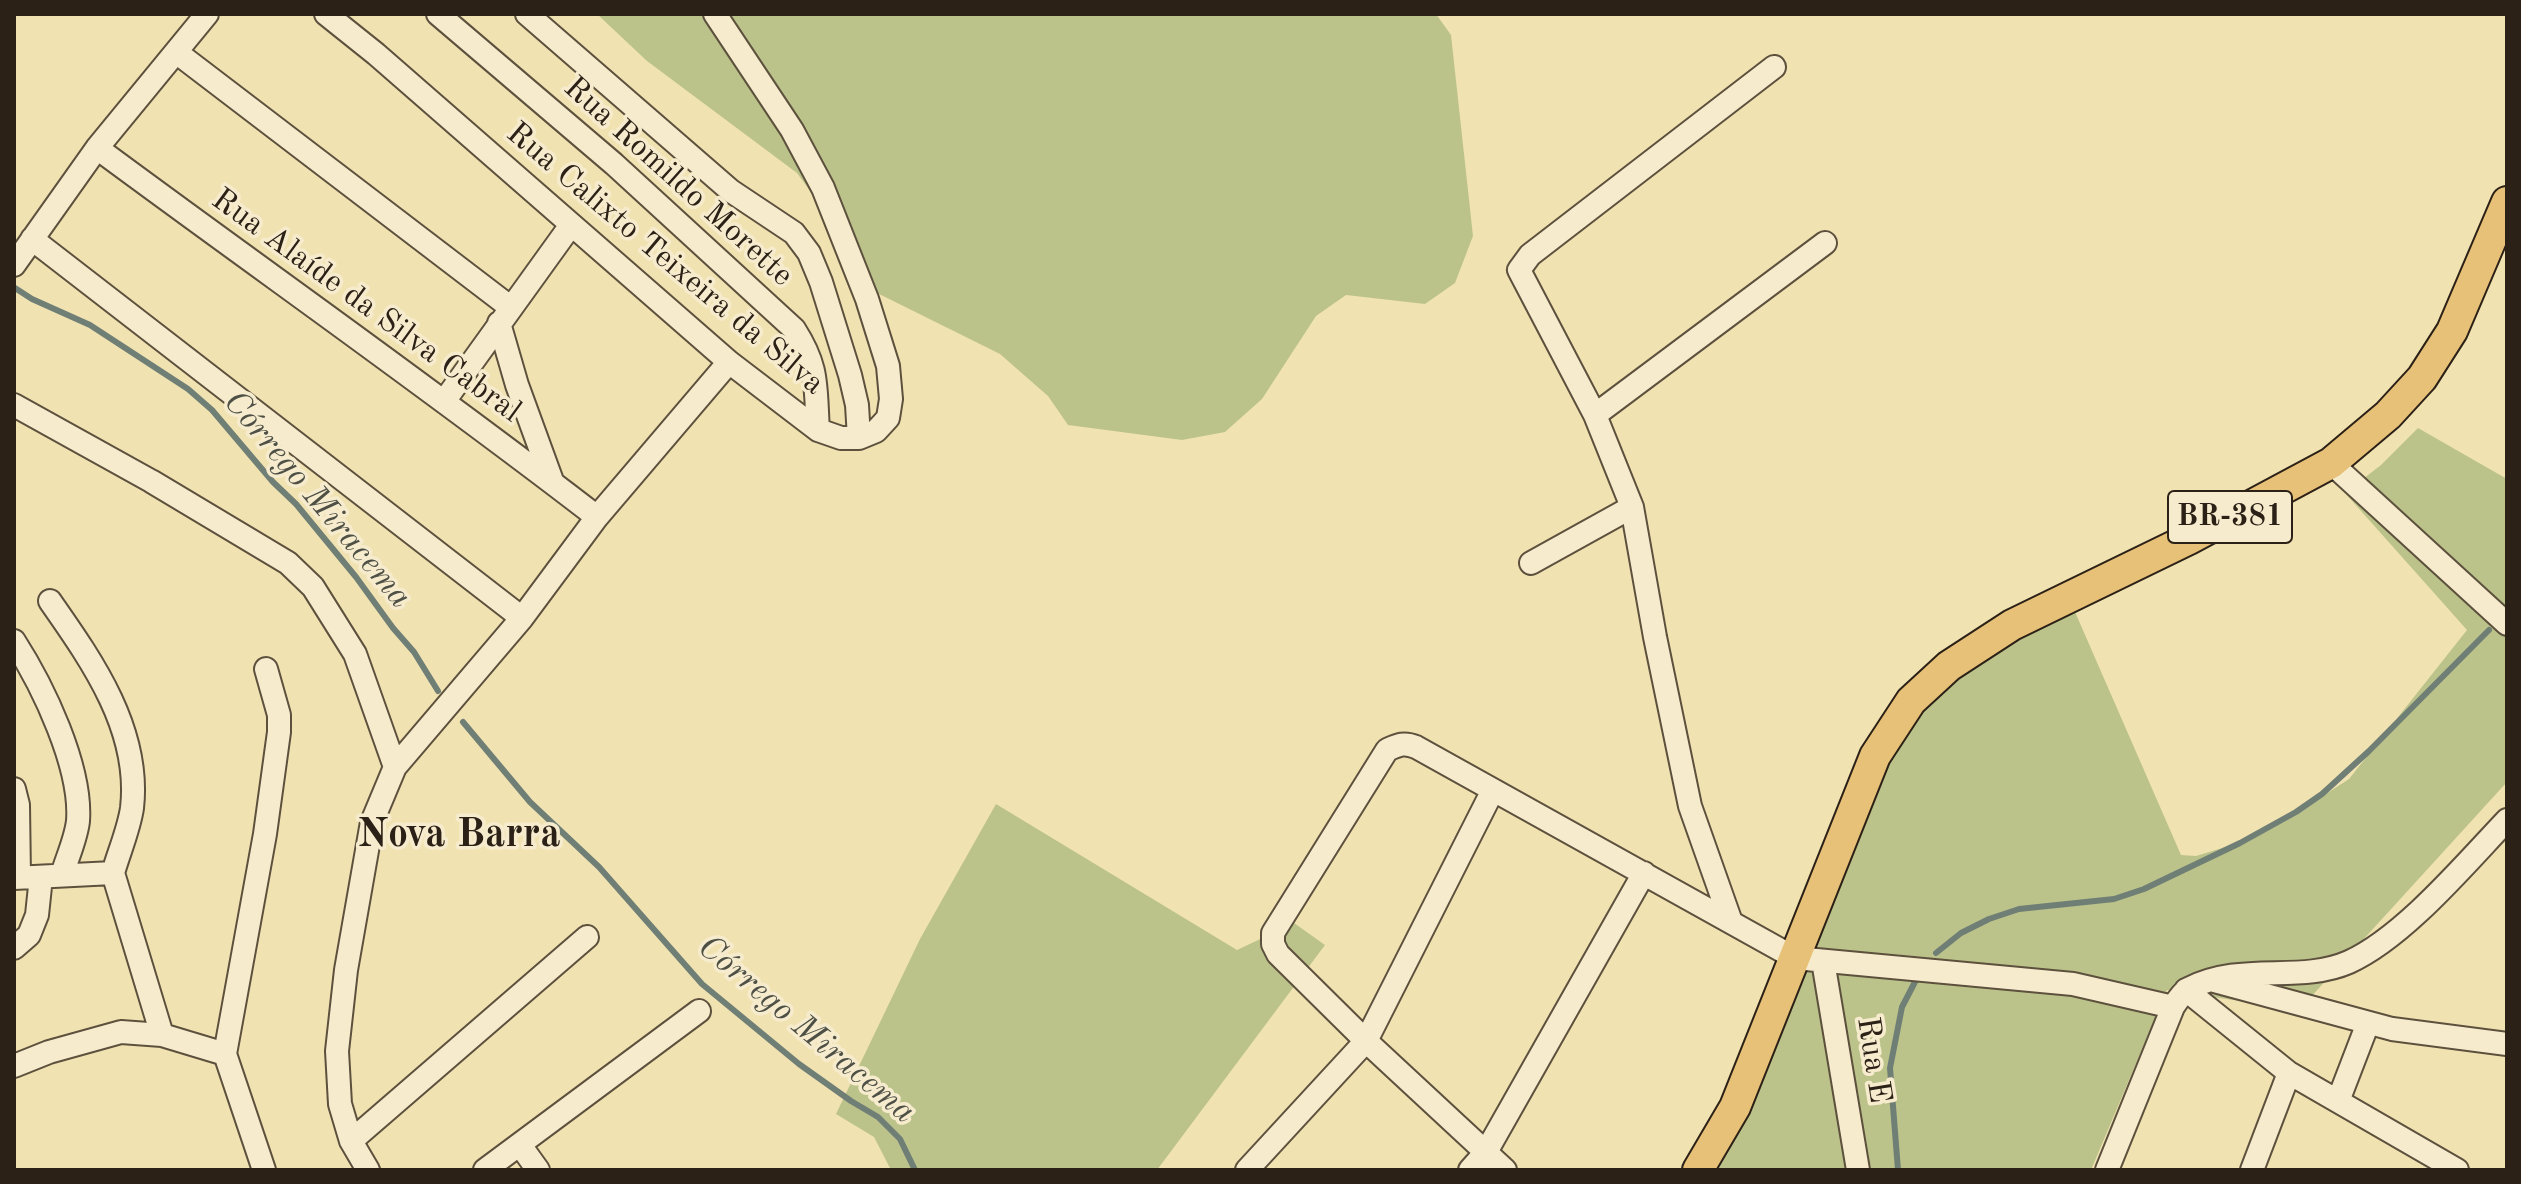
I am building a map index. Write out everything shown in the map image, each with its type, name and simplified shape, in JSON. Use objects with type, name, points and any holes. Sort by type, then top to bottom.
[{"type":"main road","name":"BR-381","points":[[1698,1170],[1735,1107],[1809,960],[1875,756],[1911,701],[1949,666],[2012,625],[2189,539],[2331,463],[2388,415],[2422,378],[2452,331],[2507,202]]},
{"type":"street","name":"Rua Calixto Teixeira da Silva","points":[[326,14],[376,54],[729,362],[818,430],[841,438],[859,438]]},
{"type":"street","name":"Rua Romildo Morette","points":[[438,14],[614,164],[794,329],[809,352],[815,371],[818,430]]},
{"type":"street","points":[[527,14],[731,191],[794,233],[809,253],[821,282],[850,375],[857,405],[859,438],[876,431],[888,418],[891,399],[888,366],[867,299],[823,188],[798,142],[715,14]]},
{"type":"street","points":[[14,265],[97,148],[176,52],[198,17]]},
{"type":"street","points":[[176,52],[504,315],[517,385],[553,483]]},
{"type":"street","points":[[1731,922],[1690,806],[1632,507],[1595,415],[1519,270],[1530,255],[1774,67]]},
{"type":"street","name":"Rua Alaíde da Silva Cabral","points":[[97,148],[445,400],[597,517]]},
{"type":"street","points":[[445,400],[571,225]]},
{"type":"street","points":[[32,239],[522,618]]},
{"type":"street","points":[[1595,415],[1825,243]]},
{"type":"street","points":[[368,1170],[351,1141],[340,1104],[337,1051],[346,970],[372,822],[395,767],[522,618],[597,517],[729,362]]},
{"type":"street","points":[[14,405],[177,496],[288,563],[313,587],[355,654],[395,767]]},
{"type":"street","points":[[2331,463],[2507,624]]},
{"type":"street","points":[[1531,563],[1632,507]]},
{"type":"street","points":[[50,601],[89,656],[118,714],[128,749],[133,787],[131,811],[113,873],[162,1035]]},
{"type":"street","points":[[14,641],[38,683],[62,738],[77,794],[78,823],[34,877]]},
{"type":"street","points":[[264,1170],[225,1054],[263,849],[279,732],[279,715],[266,669]]},
{"type":"street","points":[[1505,1170],[1366,1041],[1278,954],[1273,944],[1273,933],[1387,750],[1407,743],[1731,922],[1809,960],[2073,984],[2179,999],[2289,1073],[2457,1170]]},
{"type":"street","points":[[14,789],[34,877],[37,915],[29,935],[14,948]]},
{"type":"street","points":[[1247,1170],[1366,1041],[1493,790]]},
{"type":"street","points":[[2107,1170],[2179,999],[2234,973],[2327,971],[2351,961],[2378,946],[2441,889],[2507,820]]},
{"type":"street","points":[[34,877],[113,873]]},
{"type":"street","points":[[1470,1170],[1486,1152],[1644,873]]},
{"type":"street","points":[[351,1141],[587,937]]},
{"type":"street","name":"Rua E","points":[[1809,960],[1858,1170]]},
{"type":"street","points":[[2212,981],[2392,1029],[2507,1044]]},
{"type":"street","points":[[485,1170],[699,1011]]},
{"type":"street","points":[[2338,1101],[2368,1023]]},
{"type":"street","points":[[14,1066],[49,1052],[121,1032],[162,1035],[225,1054]]},
{"type":"street","points":[[2252,1170],[2289,1073]]},
{"type":"street","points":[[520,1145],[538,1170]]},
{"type":"green space","points":[[597,14],[1436,14],[1451,35],[1473,236],[1455,283],[1425,304],[1346,295],[1316,316],[1262,399],[1225,432],[1182,440],[1068,425],[1048,396],[1000,354],[863,286],[848,243],[797,173],[647,61]]},
{"type":"green space","points":[[2418,428],[2507,479],[2507,782],[2299,1010],[2167,990],[2091,1170],[1712,1170],[1755,1093],[1802,980],[1859,813],[1930,689],[2072,605],[2181,855],[2196,856],[2242,842],[2286,820],[2349,779],[2467,630],[2345,493],[2381,465]]},
{"type":"green space","points":[[996,804],[1237,950],[1294,923],[1325,945],[1157,1170],[891,1170],[874,1137],[836,1114],[920,939]]},
{"type":"waterway","name":"Córrego Miracema","points":[[15,288],[90,325],[188,389],[212,410],[356,577],[414,652],[438,691]]},
{"type":"waterway","points":[[1936,953],[1961,933],[2019,909],[2114,899],[2144,889],[2296,812],[2322,794],[2369,751],[2489,630]]},
{"type":"waterway","name":"Córrego Miracema","points":[[463,722],[530,802],[599,867],[702,984],[799,1064],[878,1117],[900,1139],[915,1170]]},
{"type":"waterway","points":[[1898,1170],[1890,1068],[1902,1007],[1917,978]]},
{"type":"district","name":"Nova Barra","points":[[459,836]]}]
